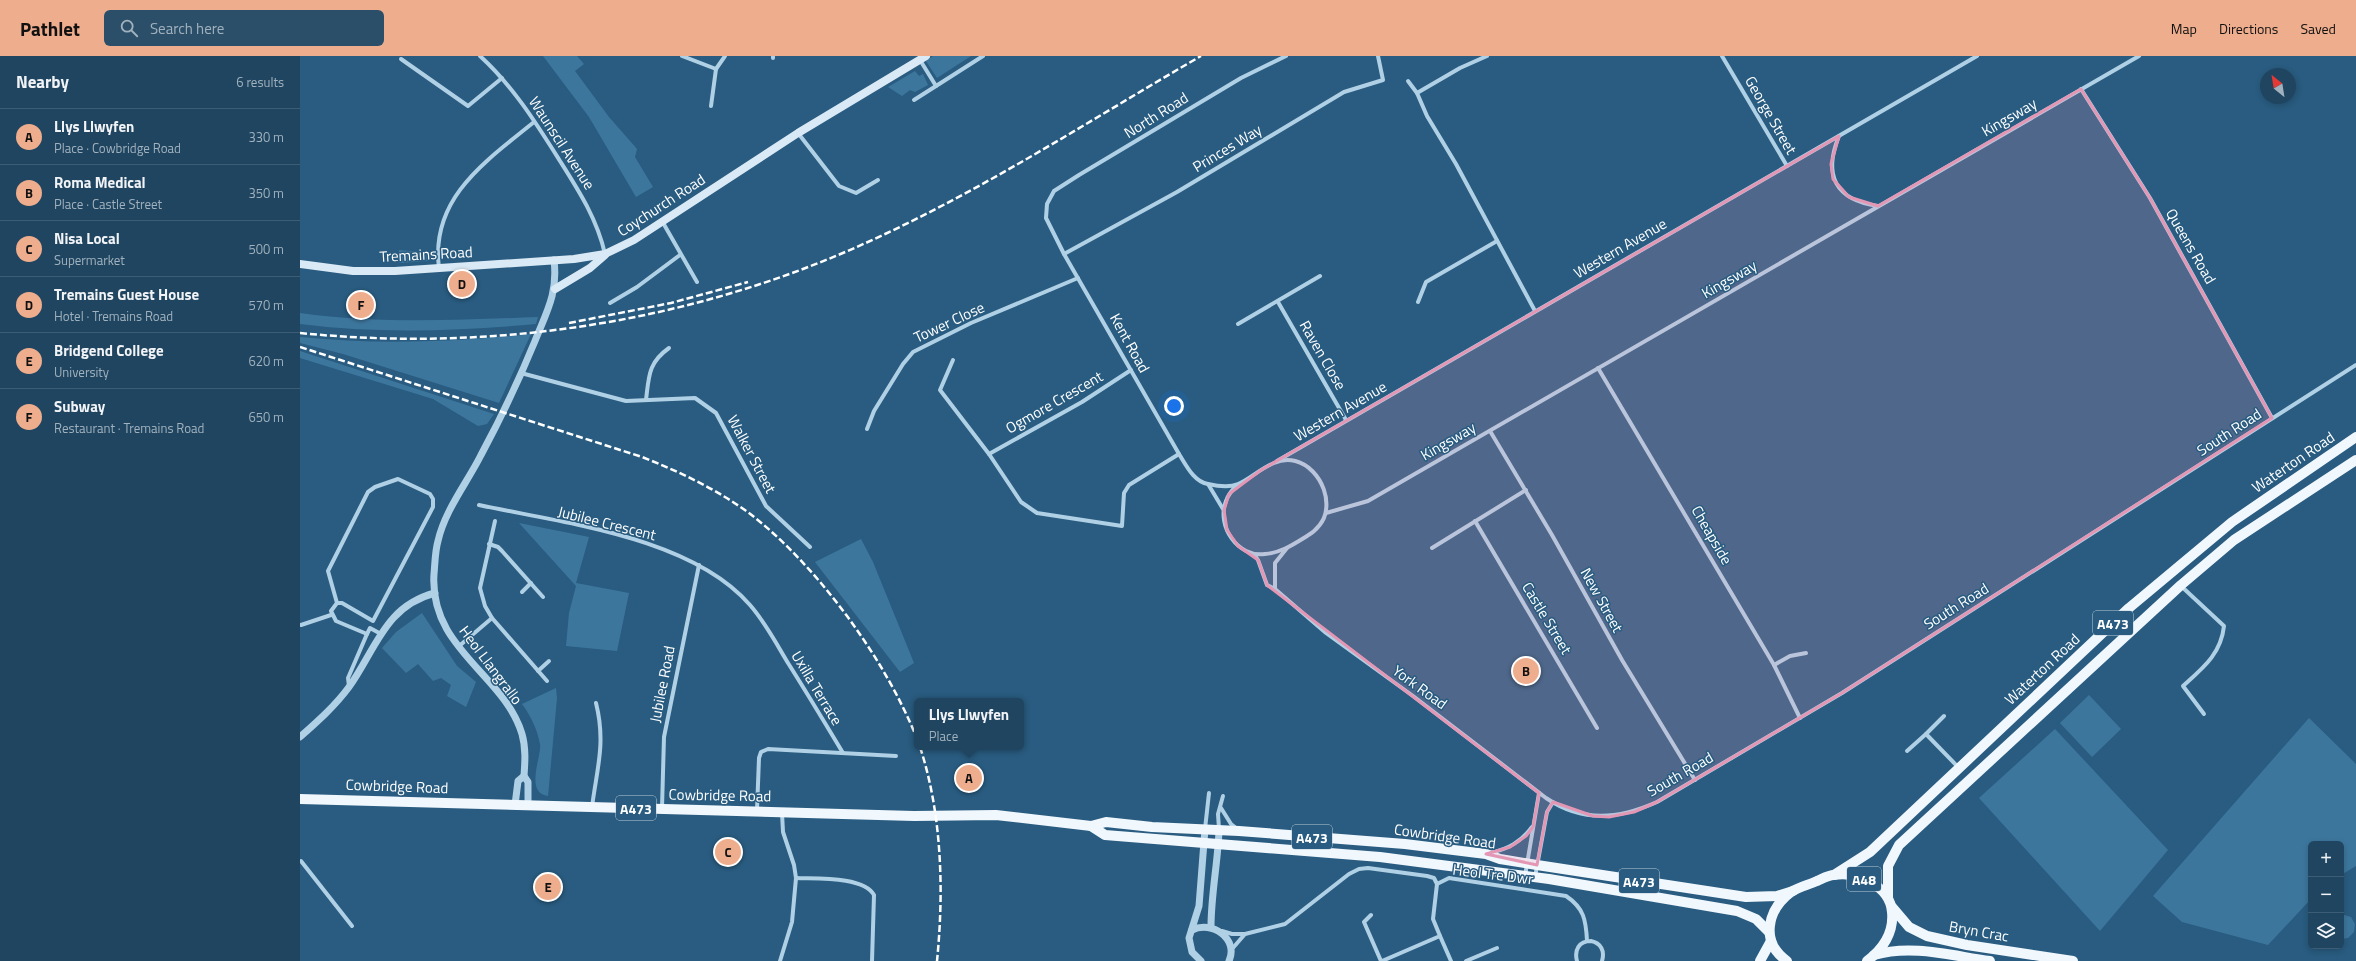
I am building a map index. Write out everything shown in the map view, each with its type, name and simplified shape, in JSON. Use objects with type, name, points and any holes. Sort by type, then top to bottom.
[{"type":"main road","name":"Coychurch Road","points":[[554,260],[605,254],[620,248],[798,133],[923,58]]},
{"type":"main road","points":[[555,288],[590,268],[605,254]]},
{"type":"main road","name":"Tremains Road","points":[[300,264],[353,271],[439,268],[554,260]]},
{"type":"main road","name":"Waterton Road","points":[[1834,875],[1870,852],[2129,608],[2232,522],[2356,437]]},
{"type":"main road","name":"A473","points":[[1888,897],[1888,866],[1899,845],[2181,585],[2234,540],[2356,460]]},
{"type":"main road","name":"Cowbridge Road","points":[[300,799],[914,816],[996,815],[1091,826],[1106,822],[1152,827],[1239,830],[1405,844],[1486,854],[1537,865],[1746,897],[1777,896],[1793,891]]},
{"type":"main road","name":"Cowbridge Road","points":[[1091,826],[1105,835],[1380,857],[1626,891],[1737,911],[1756,919],[1770,937],[1778,954],[1787,961]]},
{"type":"main road","name":"A48","points":[[1760,961],[1770,937],[1772,914],[1776,908],[1793,891],[1834,875],[1859,878],[1868,881],[1882,890],[1888,897],[1892,907],[1893,924],[1890,932],[1870,958]]},
{"type":"main road","name":"Bryn Crac","points":[[1892,907],[1909,927],[1927,936],[1967,945],[2073,961]]},
{"type":"main road","name":"Bryn Crac","points":[[1870,958],[1891,950],[1909,949],[1990,961]]},
{"type":"street","name":"Waunscil Avenue","points":[[480,56],[516,93],[591,212],[605,254]]},
{"type":"street","points":[[682,56],[716,69]]},
{"type":"street","points":[[711,106],[716,69],[725,56]]},
{"type":"street","points":[[914,100],[983,56]]},
{"type":"street","name":"North Road","points":[[1047,204],[1054,191],[1079,175],[1241,78],[1286,56]]},
{"type":"street","name":"Princes Way","points":[[1064,254],[1177,192],[1344,92],[1383,80],[1378,56]]},
{"type":"street","points":[[1417,93],[1460,68],[1487,56]]},
{"type":"street","name":"George Street","points":[[1722,56],[1787,166]]},
{"type":"street","name":"Western Avenue","points":[[1275,462],[1977,56]]},
{"type":"street","name":"Kingsway","points":[[1326,513],[1368,501],[2138,56]]},
{"type":"street","points":[[923,58],[936,86]]},
{"type":"street","points":[[401,59],[468,106],[502,78]]},
{"type":"street","points":[[1408,81],[1417,93],[1427,116],[1456,164],[1535,311]]},
{"type":"street","name":"Queens Road","points":[[2081,89],[2150,198],[2272,418]]},
{"type":"street","points":[[439,268],[437,254],[440,226],[454,197],[482,165],[534,122]]},
{"type":"street","points":[[798,133],[839,186],[856,193],[878,180]]},
{"type":"street","points":[[1839,136],[1831,164],[1833,179],[1837,186],[1849,198],[1878,206]]},
{"type":"street","name":"Kent Road","points":[[1047,204],[1046,218],[1064,254],[1131,370],[1195,477],[1208,484],[1224,510]]},
{"type":"street","points":[[662,222],[697,282]]},
{"type":"street","points":[[1418,302],[1426,282],[1497,241]]},
{"type":"street","points":[[610,303],[637,287],[680,255]]},
{"type":"street","points":[[521,373],[545,317],[555,288],[554,260]]},
{"type":"street","points":[[1238,324],[1278,302],[1320,276]]},
{"type":"street","name":"Tower Close","points":[[867,429],[874,411],[902,364],[913,352],[972,323],[1078,278]]},
{"type":"street","name":"Raven Close","points":[[1278,302],[1346,420]]},
{"type":"street","points":[[646,400],[650,368],[659,355],[670,348]]},
{"type":"street","points":[[952,360],[940,390],[989,454],[1021,502],[1037,513],[1122,526],[1124,493],[1129,485],[1180,454]]},
{"type":"street","name":"South Road","points":[[1553,802],[1593,816],[1609,817],[1634,812],[1657,802],[1800,718],[2356,365]]},
{"type":"street","name":"Cheapside","points":[[1598,368],[1774,665],[1800,718]]},
{"type":"street","name":"Ogmore Crescent","points":[[989,454],[1082,402],[1131,370]]},
{"type":"street","name":"Walker Street","points":[[521,373],[626,401],[695,398],[716,413],[766,506],[810,547]]},
{"type":"street","name":"Heol Llangrallo","points":[[521,373],[497,426],[447,516],[440,534],[434,576],[435,593],[441,614],[457,648],[498,692],[516,721],[522,734],[525,760],[524,776],[528,782],[528,806]]},
{"type":"street","name":"New Street","points":[[1490,431],[1526,490],[1622,660],[1695,780]]},
{"type":"street","points":[[1285,461],[1303,465],[1319,477],[1326,494],[1326,513],[1316,529],[1287,547],[1275,553],[1254,554],[1238,546],[1231,539],[1225,524],[1224,510],[1229,494],[1238,484],[1275,462],[1285,461]]},
{"type":"street","points":[[337,603],[328,571],[368,492],[375,487],[398,480],[405,481],[430,494],[433,499],[433,507],[373,620],[348,678],[349,686]]},
{"type":"street","points":[[1208,484],[1227,486],[1238,484]]},
{"type":"street","points":[[1432,548],[1526,490]]},
{"type":"street","name":"Jubilee Crescent","points":[[479,505],[622,536],[668,551],[699,565],[733,589],[750,604],[771,634]]},
{"type":"street","points":[[495,521],[480,588],[485,606],[492,618],[547,681]]},
{"type":"street","name":"Castle Street","points":[[1475,521],[1597,728]]},
{"type":"street","points":[[489,544],[498,547],[543,597]]},
{"type":"street","points":[[1275,589],[1275,563],[1287,547]]},
{"type":"street","name":"York Road","points":[[1254,554],[1258,560],[1267,585],[1275,589],[1326,633],[1553,802]]},
{"type":"street","name":"Jubilee Road","points":[[662,809],[664,737],[699,565]]},
{"type":"street","points":[[522,592],[531,583]]},
{"type":"street","points":[[2181,585],[2224,626],[2222,639],[2217,652],[2204,667],[2183,686],[2204,714]]},
{"type":"street","points":[[300,736],[333,707],[349,686],[381,634],[396,614],[406,605],[435,593]]},
{"type":"street","points":[[337,603],[332,608],[331,615],[336,621],[367,634]]},
{"type":"street","points":[[337,603],[347,605],[373,620]]},
{"type":"street","points":[[301,625],[331,615]]},
{"type":"street","points":[[457,648],[492,618]]},
{"type":"street","points":[[370,628],[381,634]]},
{"type":"street","name":"Uxilla Terrace","points":[[771,634],[843,753]]},
{"type":"street","points":[[1774,665],[1790,656],[1806,653]]},
{"type":"street","points":[[538,671],[549,661]]},
{"type":"street","points":[[592,807],[601,752],[601,723],[596,703]]},
{"type":"street","points":[[1907,751],[1944,716]]},
{"type":"street","points":[[1926,734],[1959,768]]},
{"type":"street","points":[[757,811],[759,758],[761,752],[768,750],[896,756]]},
{"type":"street","name":"Heol Llangrallo","points":[[516,805],[518,781],[524,776]]},
{"type":"street","points":[[1201,961],[1192,952],[1189,938],[1199,906],[1209,793]]},
{"type":"street","points":[[1530,877],[1527,863],[1532,827],[1540,793]]},
{"type":"street","points":[[1214,928],[1211,902],[1218,844],[1218,814],[1221,808],[1223,796]]},
{"type":"street","points":[[1530,877],[1537,865],[1547,812],[1553,802]]},
{"type":"street","points":[[1221,808],[1231,824],[1239,830]]},
{"type":"street","points":[[780,961],[792,922],[796,878],[794,865],[783,832],[782,812]]},
{"type":"street","points":[[1486,854],[1510,847],[1526,836],[1532,827]]},
{"type":"street","points":[[300,861],[352,926]]},
{"type":"street","name":"Heol Tre Dwr","points":[[1214,928],[1232,934],[1245,934],[1292,920],[1349,874],[1359,869],[1368,868],[1427,876],[1434,878],[1437,884],[1449,878],[1566,896],[1577,904],[1583,913],[1587,941]]},
{"type":"street","points":[[796,878],[854,882],[872,890],[874,895],[872,961]]},
{"type":"street","points":[[1437,884],[1433,919],[1451,961]]},
{"type":"street","points":[[1371,915],[1364,922],[1381,961],[1440,936]]},
{"type":"street","points":[[1192,930],[1199,927],[1214,928],[1228,941],[1232,949]]},
{"type":"street","points":[[1230,960],[1232,949],[1245,934]]},
{"type":"street","points":[[1577,961],[1575,956],[1578,947],[1587,941],[1595,942],[1601,947],[1603,952],[1602,961]]},
{"type":"street","points":[[1466,961],[1497,948]]},
{"type":"highlighted area","points":[[2081,89],[2150,198],[2272,418],[1842,693],[1657,802],[1634,812],[1609,817],[1593,816],[1553,802],[1547,812],[1537,865],[1486,854],[1510,847],[1526,836],[1533,827],[1539,793],[1267,585],[1258,560],[1238,546],[1227,530],[1224,510],[1229,494],[1261,470],[1839,136],[1831,164],[1833,179],[1849,197],[1878,206]]},
{"type":"shaded area","points":[[543,56],[577,56],[584,64],[575,71],[609,117],[637,149],[635,157],[653,187],[636,197],[589,117]]},
{"type":"shaded area","points":[[933,56],[971,56],[937,78],[926,61]]},
{"type":"shaded area","points":[[915,71],[919,76],[923,74],[928,85],[915,92],[910,90],[902,96],[888,87]]},
{"type":"shaded area","points":[[399,250],[432,253],[432,258],[428,261],[400,263],[398,262]]},
{"type":"shaded area","points":[[300,313],[359,319],[389,320],[449,320],[538,317],[536,324],[447,330],[389,330],[300,324]]},
{"type":"shaded area","points":[[531,334],[499,403],[343,354],[300,343],[300,337],[358,341],[416,342]]},
{"type":"shaded area","points":[[300,351],[494,414],[487,424],[478,426],[433,399],[300,358]]},
{"type":"shaded area","points":[[519,523],[589,537],[576,583],[629,593],[617,651],[566,646],[569,613],[576,586]]},
{"type":"shaded area","points":[[861,539],[873,562],[914,663],[900,672],[815,562]]},
{"type":"shaded area","points":[[422,613],[457,666],[476,682],[466,707],[447,696],[451,685],[441,678],[433,681],[418,664],[406,673],[382,648],[396,632]]},
{"type":"shaded area","points":[[556,688],[557,698],[548,796],[541,793],[537,788],[535,781],[540,744],[533,723],[522,704]]},
{"type":"shaded area","points":[[2089,695],[2121,729],[2092,757],[2060,723]]},
{"type":"shaded area","points":[[2309,718],[2356,764],[2356,866],[2344,873],[2344,841],[2308,841],[2308,902],[2268,945],[2182,922],[2153,896]]},
{"type":"shaded area","points":[[2055,729],[2168,850],[2100,931],[1979,798]]},
{"type":"shaded area","points":[[2344,915],[2351,917],[2355,924],[2354,932],[2348,938],[2344,939]]},
{"type":"railway","points":[[300,333],[375,338],[450,338],[525,333],[599,324],[672,309],[745,289],[816,264],[885,234],[926,214],[1005,171],[1201,56]]},
{"type":"railway","points":[[569,323],[671,303],[748,282]]},
{"type":"railway","points":[[300,347],[642,457],[724,496],[749,513],[774,534],[800,559],[824,587],[868,646],[904,709],[914,732]]},
{"type":"railway","points":[[921,750],[933,799],[937,826],[940,880],[937,961]]},
{"type":"place","name":"Tremains Guest House","points":[[462,284]]},
{"type":"place","name":"Subway","points":[[361,305]]},
{"type":"place","name":"Roma Medical","points":[[1526,671]]},
{"type":"place","name":"Llys Llwyfen","points":[[969,778]]},
{"type":"place","name":"Nisa Local","points":[[728,852]]},
{"type":"place","name":"Bridgend College","points":[[548,887]]}]
